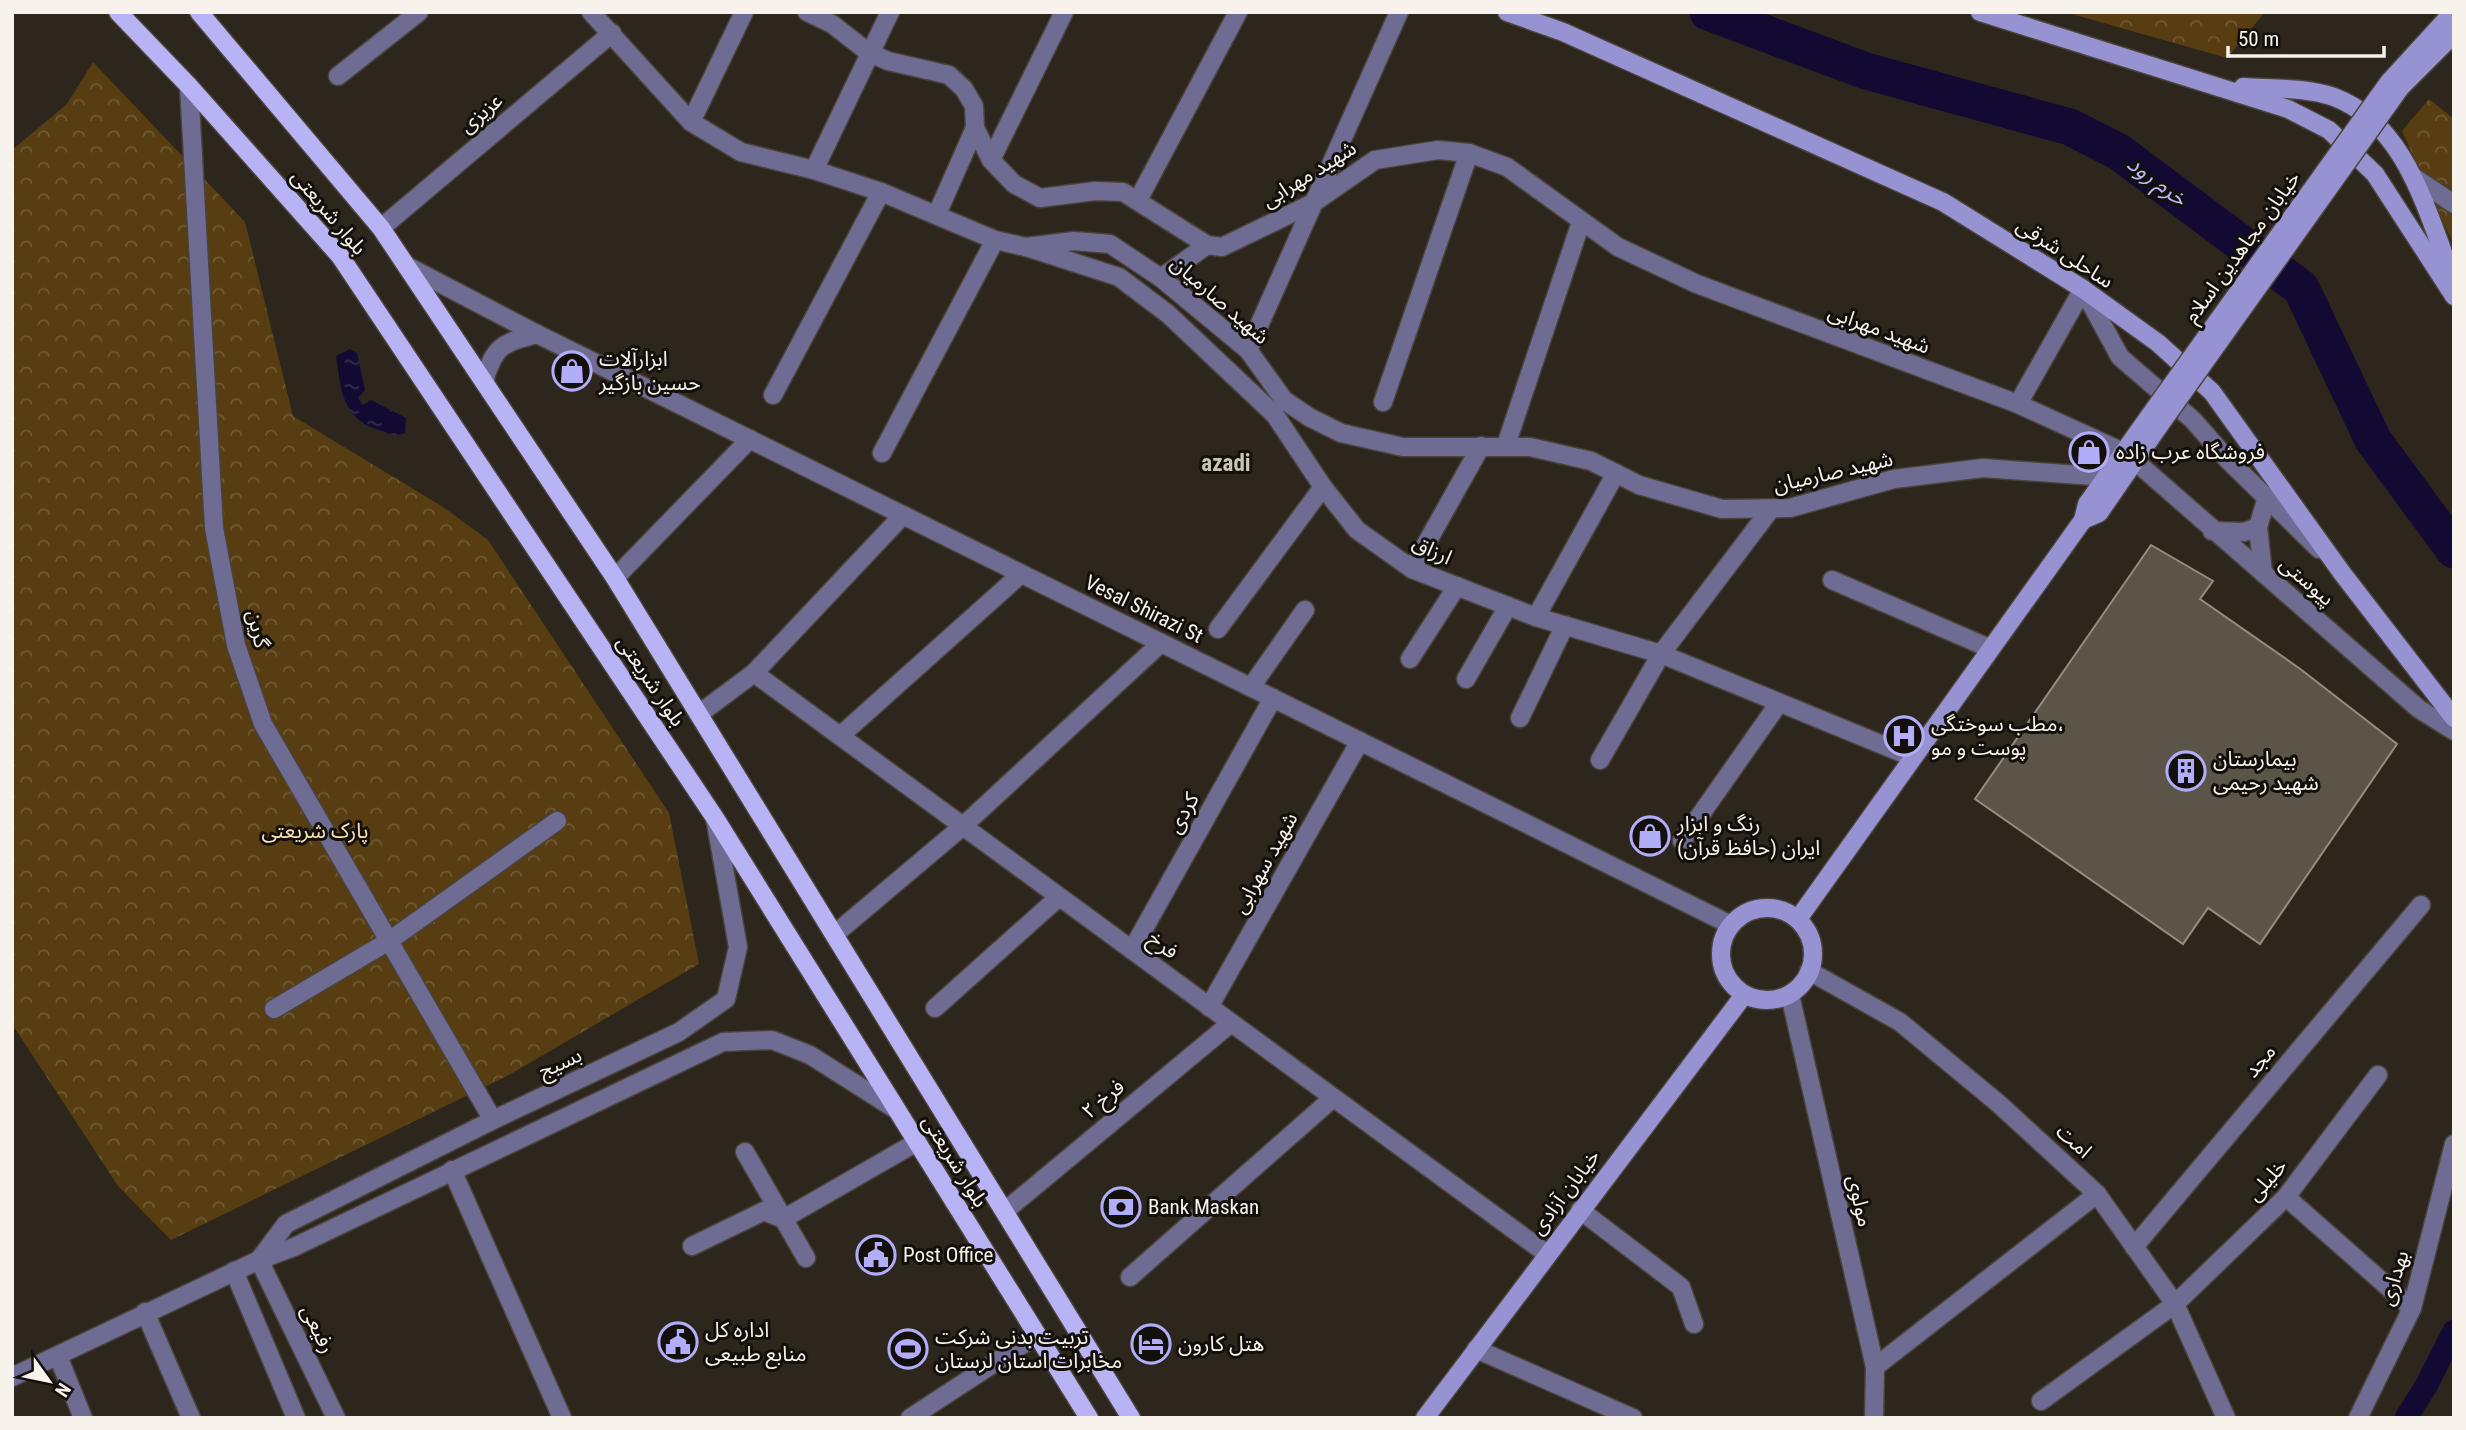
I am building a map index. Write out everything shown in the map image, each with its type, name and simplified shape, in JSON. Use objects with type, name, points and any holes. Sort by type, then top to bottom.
[{"type":"main road","name":"بلوار شریعتی","points":[[118,12],[189,86],[340,256],[715,818],[1089,1418]]},
{"type":"main road","name":"بلوار شریعتی","points":[[199,12],[381,228],[615,578],[1131,1418]]},
{"type":"main road","name":"ساحلی شرقی","points":[[1507,12],[1563,32],[1943,202],[2083,289],[2158,343],[2213,392],[2343,573],[2454,719]]},
{"type":"main road","points":[[1980,12],[2288,109],[2329,130],[2375,174],[2454,296]]},
{"type":"main road","name":"خیابان مجاهدین اسلام","points":[[2083,520],[2098,513],[2129,456],[2153,422],[2394,85],[2453,12]]},
{"type":"main road","name":"خیابان مجاهدین اسلام","points":[[2394,85],[2454,34]]},
{"type":"main road","points":[[2210,85],[2305,91],[2334,97],[2357,110],[2394,143],[2412,176],[2454,281]]},
{"type":"main road","name":"خیابان مجاهدین اسلام","points":[[1798,919],[2083,520],[2087,504],[2107,477],[2129,456]]},
{"type":"main road","points":[[1756,909],[1786,911],[1798,919],[1812,943],[1810,971],[1801,985],[1790,995],[1774,1000],[1758,1000],[1744,995],[1731,984],[1721,962],[1723,939],[1731,925],[1756,909]]},
{"type":"main road","name":"خیابان آزادی","points":[[1425,1418],[1744,995]]},
{"type":"street","points":[[338,76],[419,12]]},
{"type":"street","name":"شهید صارمیان","points":[[591,12],[691,122],[741,152],[814,170],[881,192],[995,240],[1026,247],[1074,241],[1110,244],[1161,278],[1248,350],[1284,400],[1308,417],[1341,433],[1403,447],[1506,445],[1591,461],[1639,485],[1722,509],[1790,508],[1894,479],[1983,468],[2107,477]]},
{"type":"street","points":[[691,122],[744,12]]},
{"type":"street","points":[[807,12],[832,24],[868,52],[888,61],[949,75],[964,89],[974,106],[975,128],[991,160],[1014,184],[1040,198],[1123,192],[1207,245],[1161,278]]},
{"type":"street","points":[[814,170],[868,52],[890,12]]},
{"type":"street","points":[[991,160],[1064,12]]},
{"type":"street","points":[[1138,200],[1238,12]]},
{"type":"street","points":[[1248,350],[1399,12]]},
{"type":"street","name":"عزیزی","points":[[381,228],[612,33]]},
{"type":"street","name":"گرین","points":[[189,86],[215,528],[236,645],[263,724],[507,1144]]},
{"type":"street","points":[[937,214],[975,128]]},
{"type":"street","name":"شهید مهرابی","points":[[1207,245],[1231,245],[1313,203],[1376,160],[1437,150],[1469,153],[1507,167],[1618,247],[1697,284],[2018,404],[2129,456]]},
{"type":"street","points":[[1383,402],[1469,153]]},
{"type":"street","points":[[2412,176],[2454,204]]},
{"type":"street","points":[[773,395],[881,192]]},
{"type":"street","points":[[1506,445],[1581,222]]},
{"type":"street","points":[[882,453],[995,240]]},
{"type":"street","name":"ارزاق","points":[[1026,247],[1119,278],[1168,314],[1275,415],[1323,487],[1357,530],[1412,569],[1536,617],[1661,653],[1912,757]]},
{"type":"street","name":"Vesal Shirazi St","points":[[407,266],[537,334],[1731,925]]},
{"type":"street","points":[[2018,404],[2083,289]]},
{"type":"street","points":[[2083,289],[2120,357],[2193,420],[2343,573]]},
{"type":"street","points":[[484,382],[491,356],[508,341],[537,334]]},
{"type":"street","points":[[615,578],[750,439]]},
{"type":"street","points":[[1412,569],[1481,446]]},
{"type":"street","name":"پیوستی","points":[[2129,456],[2419,709],[2454,731]]},
{"type":"street","points":[[1536,617],[1616,473]]},
{"type":"street","points":[[1217,629],[1323,487]]},
{"type":"street","points":[[2263,573],[2258,527],[2267,497]]},
{"type":"street","points":[[1600,760],[1661,653],[1770,510]]},
{"type":"street","points":[[699,714],[754,673],[903,515]]},
{"type":"street","points":[[2212,531],[2244,532],[2258,527]]},
{"type":"street","points":[[840,736],[1021,574]]},
{"type":"street","points":[[1832,580],[1989,648]]},
{"type":"street","points":[[1410,659],[1457,586]]},
{"type":"street","points":[[1466,679],[1508,606]]},
{"type":"street","points":[[1251,687],[1305,610]]},
{"type":"street","points":[[1520,718],[1565,625]]},
{"type":"street","points":[[835,934],[963,826],[1161,643]]},
{"type":"street","name":"فرخ","points":[[754,673],[1547,1254]]},
{"type":"street","name":"کردی","points":[[1132,950],[1273,698]]},
{"type":"street","points":[[1682,841],[1779,703]]},
{"type":"street","name":"شهید سهرابی","points":[[1209,1007],[1360,741]]},
{"type":"street","name":"بسیج","points":[[259,1260],[286,1223],[493,1120],[679,1032],[726,999],[738,947],[715,818]]},
{"type":"street","points":[[274,1009],[389,941],[557,821]]},
{"type":"street","points":[[934,1008],[1059,897]]},
{"type":"street","name":"مجد","points":[[2134,1247],[2421,905]]},
{"type":"street","name":"امت","points":[[1810,971],[1900,1022],[1998,1104],[2097,1194],[2175,1304],[2226,1418]]},
{"type":"street","name":"مولوی","points":[[1790,995],[1875,1367],[1874,1418]]},
{"type":"street","name":"فرخ ۲","points":[[1005,1211],[1231,1023]]},
{"type":"street","points":[[12,1377],[145,1312],[294,1247],[723,1042],[772,1040],[810,1055],[895,1109]]},
{"type":"street","name":"خلیلی","points":[[2041,1401],[2175,1304],[2286,1197],[2378,1075]]},
{"type":"street","points":[[1130,1276],[1333,1098]]},
{"type":"street","points":[[783,1219],[917,1142]]},
{"type":"street","name":"بهداری","points":[[2358,1418],[2412,1308],[2454,1144]]},
{"type":"street","points":[[745,1152],[806,1258]]},
{"type":"street","points":[[452,1170],[562,1418]]},
{"type":"street","points":[[1875,1367],[2097,1194]]},
{"type":"street","points":[[2286,1197],[2412,1308]]},
{"type":"street","points":[[1580,1210],[1681,1286],[1694,1324]]},
{"type":"street","points":[[692,1246],[764,1211],[783,1219]]},
{"type":"street","name":"رفیعی","points":[[259,1260],[336,1418]]},
{"type":"street","points":[[234,1271],[296,1418]]},
{"type":"street","points":[[145,1312],[191,1418]]},
{"type":"street","points":[[910,1418],[1037,1335]]},
{"type":"street","points":[[1476,1349],[1633,1418]]},
{"type":"street","points":[[58,1356],[83,1418]]},
{"type":"green space","points":[[2065,12],[2265,12],[2227,58]]},
{"type":"green space","name":"پارک شریعتی","points":[[93,62],[245,222],[293,416],[443,507],[488,540],[669,813],[699,964],[509,1075],[171,1240],[118,1186],[12,1024],[12,150],[67,104]]},
{"type":"green space","points":[[2429,99],[2454,119],[2454,246],[2402,131]]},
{"type":"water","points":[[350,349],[357,353],[365,390],[358,398],[363,405],[371,400],[406,418],[405,433],[399,435],[379,430],[357,419],[350,411],[342,391],[336,356]]},
{"type":"building","name":"بیمارستان شهید رحیمی","points":[[2151,545],[2213,581],[2200,599],[2299,668],[2397,744],[2260,944],[2208,908],[2183,944],[1975,799]]},
{"type":"waterway","name":"خرم رود","points":[[1708,12],[1866,71],[2070,127],[2119,152],[2301,288],[2373,440],[2454,550]]},
{"type":"waterway","points":[[2406,1418],[2454,1331]]},
{"type":"place","name":"ابزارآلات حسین بازگیر","points":[[572,371]]},
{"type":"place","name":"فروشگاه عرب زاده","points":[[2089,452]]},
{"type":"place","name":"مطب سوختگی، پوست و مو","points":[[1904,736]]},
{"type":"place","name":"بیمارستان شهید رحیمی","points":[[2186,771]]},
{"type":"place","name":"رنگ و ابزار ایران (حافظ قرآن)","points":[[1650,836]]},
{"type":"place","name":"Bank Maskan","points":[[1121,1207]]},
{"type":"place","name":"Post Office","points":[[876,1255]]},
{"type":"place","name":"اداره کل منابع طبیعی","points":[[678,1342]]},
{"type":"place","name":"هتل کارون","points":[[1151,1344]]},
{"type":"place","name":"تربیت بدنی شرکت مخابرات استان لرستان","points":[[908,1349]]},
{"type":"district","name":"azadi","points":[[1226,463]]}]
